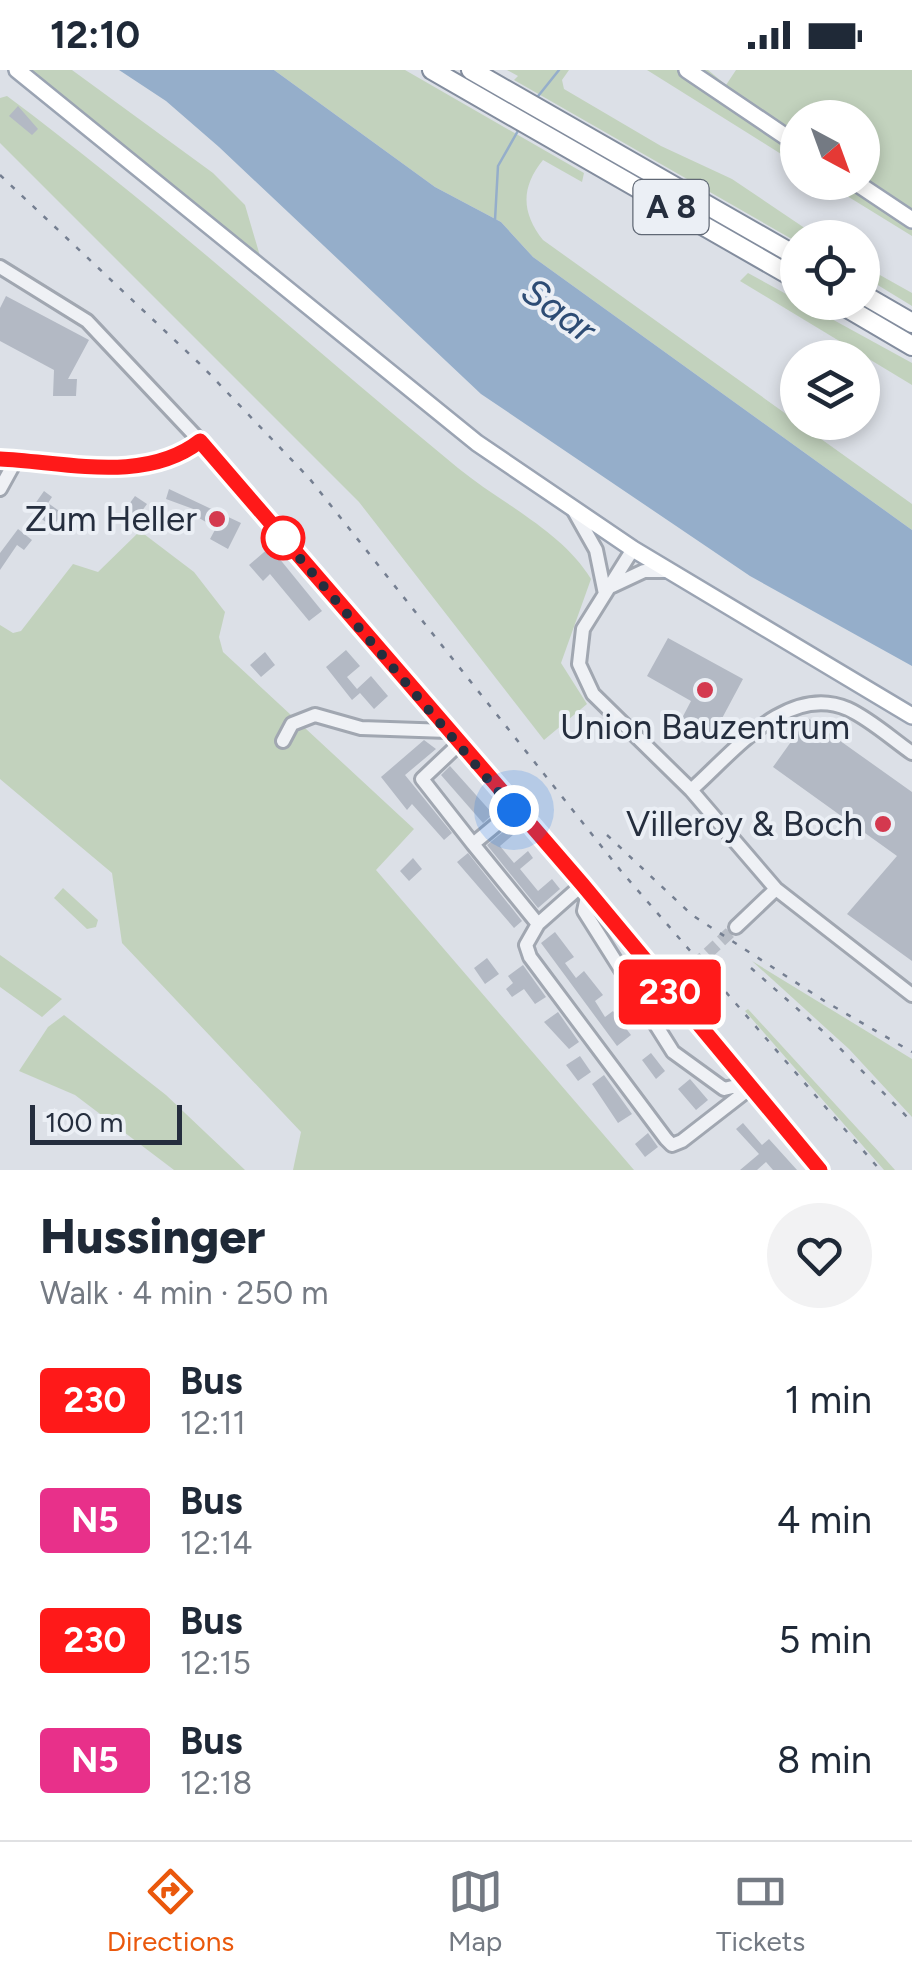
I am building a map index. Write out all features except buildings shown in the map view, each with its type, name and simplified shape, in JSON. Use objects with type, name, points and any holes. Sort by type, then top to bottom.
[{"type":"highway","name":"A 8","points":[[432,70],[498,98],[780,248]]},
{"type":"highway","name":"A 8","points":[[470,70],[498,98]]},
{"type":"highway","name":"A 8","points":[[550,127],[780,269]]},
{"type":"highway","points":[[880,304],[912,323]]},
{"type":"highway","points":[[868,320],[912,346]]},
{"type":"main road","points":[[16,70],[391,376],[574,512],[912,716]]},
{"type":"main road","points":[[687,70],[780,134]]},
{"type":"main road","points":[[880,199],[912,220]]},
{"type":"street","points":[[0,266],[86,321],[200,441],[585,888],[820,1170]]},
{"type":"street","points":[[0,460],[148,466],[178,456],[200,441]]},
{"type":"street","points":[[0,490],[16,460]]},
{"type":"street","points":[[574,512],[596,550],[607,591]]},
{"type":"street","points":[[633,549],[583,629],[578,654],[587,684],[603,706],[691,790],[776,889],[912,994]]},
{"type":"street","points":[[607,591],[644,571],[668,571]]},
{"type":"street","points":[[691,790],[756,731],[796,706],[823,703],[848,709],[912,753]]},
{"type":"street","points":[[283,741],[292,724],[315,715],[361,728],[448,730]]},
{"type":"street","points":[[458,745],[422,779],[538,924]]},
{"type":"street","points":[[473,844],[514,810]]},
{"type":"street","points":[[585,888],[529,934],[530,957],[672,1145],[728,1109],[747,1086]]},
{"type":"street","points":[[585,888],[584,911],[650,1006],[673,1052],[724,1089],[747,1086]]},
{"type":"street","points":[[736,927],[776,889]]},
{"type":"green space","points":[[25,70],[72,70],[213,173],[245,205],[260,256]]},
{"type":"green space","points":[[274,70],[405,70],[584,173],[582,182],[543,160],[536,170],[526,200],[543,240],[780,410],[780,435],[533,257],[501,222],[435,187]]},
{"type":"green space","points":[[507,70],[569,70],[562,80],[564,89],[661,146],[732,179],[793,220],[780,220],[780,232],[514,80],[518,76]]},
{"type":"green space","points":[[647,70],[708,70],[726,85],[736,70],[912,70],[912,236],[854,200],[880,200],[880,100],[780,100],[780,153]]},
{"type":"green space","points":[[7,96],[179,232],[458,468],[564,546],[591,579],[561,663],[587,704],[544,740],[359,502],[0,143],[0,98]]},
{"type":"green space","points":[[748,273],[780,291],[780,305],[740,281]]},
{"type":"green space","points":[[880,275],[912,293],[912,306],[880,286]]},
{"type":"green space","points":[[804,320],[834,320],[870,340],[838,340]]},
{"type":"green space","points":[[880,345],[912,363],[912,385],[880,366]]},
{"type":"green space","points":[[787,440],[823,440],[912,504],[912,530]]},
{"type":"green space","points":[[140,531],[194,572],[225,612],[219,637],[223,652],[414,829],[376,870],[634,1170],[293,1170],[301,1132],[122,943],[112,873],[0,779],[0,625],[13,633],[21,631],[73,564],[98,572]]},
{"type":"green space","points":[[63,888],[98,920],[96,927],[87,929],[54,898]]},
{"type":"green space","points":[[0,955],[62,999],[42,1017],[0,987]]},
{"type":"green space","points":[[752,961],[912,1059],[912,1117],[849,1049]]},
{"type":"green space","points":[[748,1009],[895,1170],[884,1170],[745,1011]]},
{"type":"green space","points":[[64,1015],[166,1095],[245,1170],[174,1170],[75,1095],[19,1071],[48,1027]]},
{"type":"water","name":"Saar","points":[[119,70],[274,70],[435,187],[501,222],[533,257],[780,435],[780,440],[787,440],[912,530],[912,666],[750,576],[481,394],[166,101]]},
{"type":"waterway","points":[[535,100],[559,70]]},
{"type":"waterway","points":[[495,220],[498,166],[519,129]]},
{"type":"tunnel","points":[[655,1002],[736,927]]},
{"type":"railway","points":[[0,175],[202,366],[309,478],[621,871],[880,1170]]},
{"type":"railway","points":[[607,835],[692,915],[826,1002],[912,1052]]},
{"type":"railway","points":[[751,968],[826,1034],[912,1122]]},
{"type":"bus line","name":"230","points":[[0,459],[148,466],[178,456],[200,441],[514,810],[582,884],[820,1170]]},
{"type":"place","name":"Zum Heller","points":[[217,519]]},
{"type":"place","name":"Union Bauzentrum","points":[[705,690]]},
{"type":"place","name":"Villeroy & Boch","points":[[883,824]]},
{"type":"route","points":[[283,538],[274,528],[514,810]]}]
